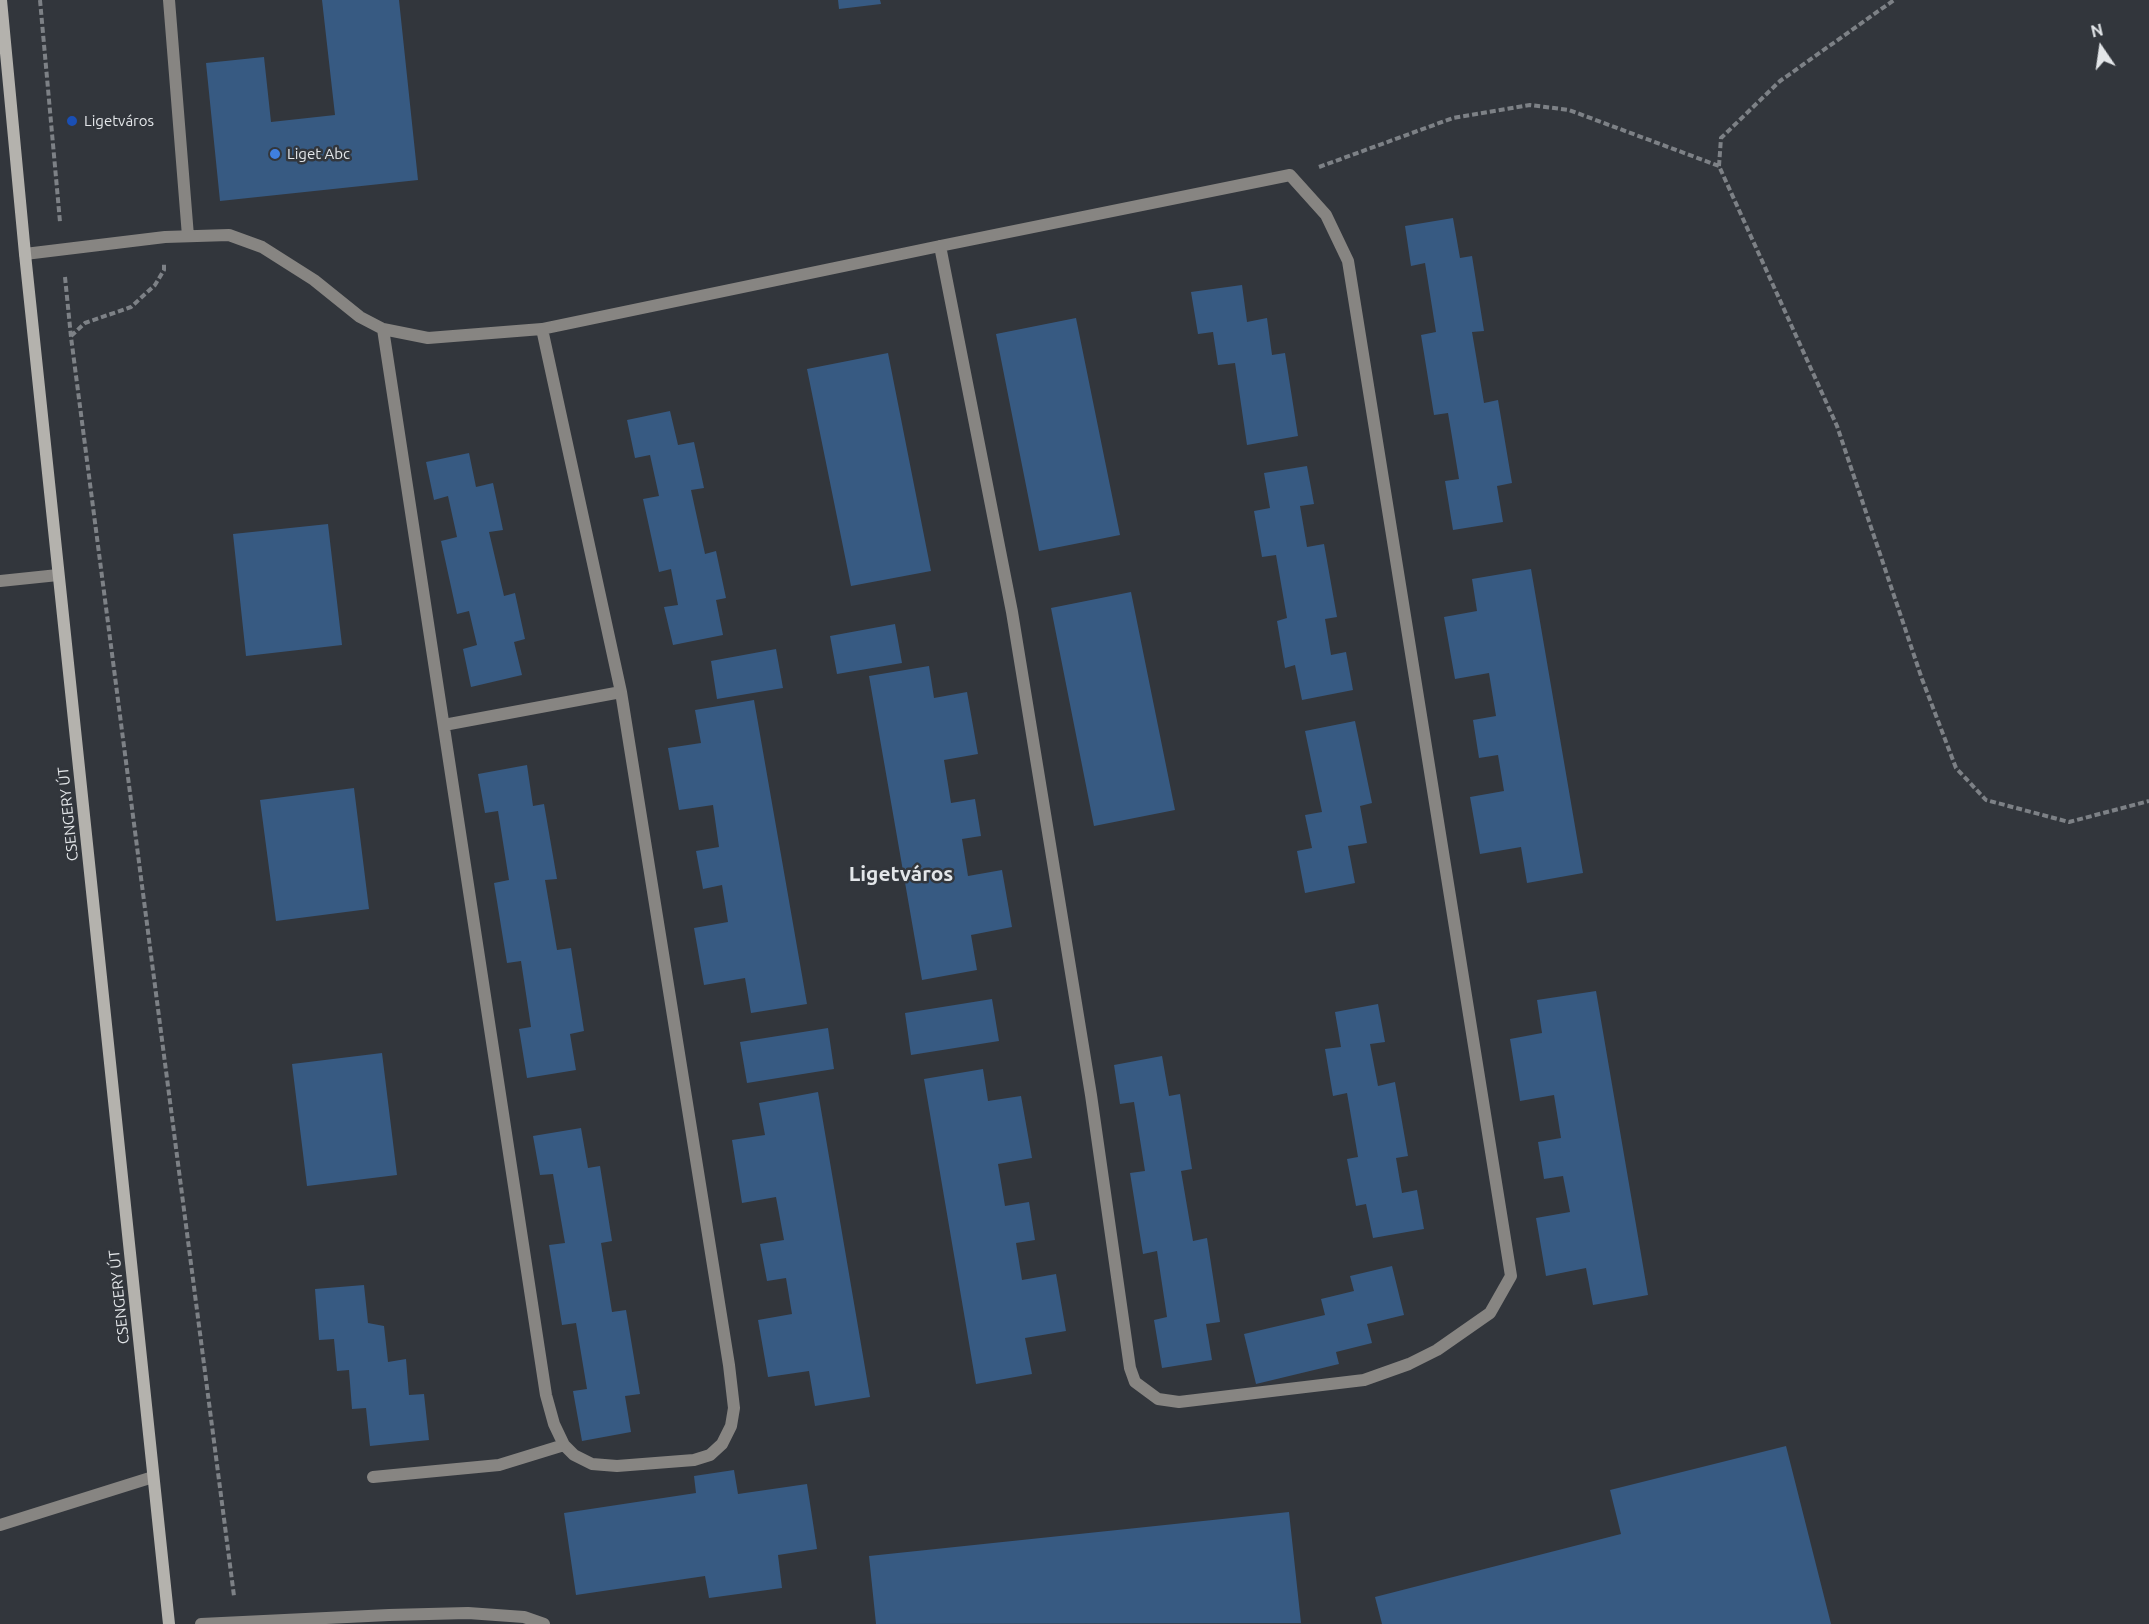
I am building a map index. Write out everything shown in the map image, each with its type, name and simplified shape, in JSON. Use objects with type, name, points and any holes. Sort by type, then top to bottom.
[{"type":"main road","name":"CSENGERY ÚT","points":[[1,0],[58,575],[169,1624]]},
{"type":"lane","points":[[169,0],[188,236]]},
{"type":"lane","points":[[25,254],[165,237],[229,235],[262,247],[314,280],[360,317],[383,329],[428,338],[542,329],[940,246],[1290,175],[1326,214],[1348,261],[1510,1276],[1490,1313],[1437,1350],[1409,1364],[1364,1380],[1179,1402],[1158,1399],[1135,1382],[1130,1368],[1091,1095],[1012,612],[940,246]]},
{"type":"lane","points":[[383,329],[546,1395],[554,1424],[564,1445],[574,1455],[592,1464],[616,1466],[694,1461],[710,1455],[722,1444],[731,1426],[734,1408],[729,1365],[621,692],[542,329]]},
{"type":"lane","points":[[0,580],[58,575]]},
{"type":"lane","points":[[444,726],[621,692]]},
{"type":"lane","points":[[373,1477],[499,1465],[564,1445]]},
{"type":"lane","points":[[0,1525],[153,1477]]},
{"type":"lane","points":[[201,1624],[468,1613],[524,1617],[544,1624]]},
{"type":"path","points":[[40,0],[71,337],[237,1622]]},
{"type":"path","points":[[1894,0],[1780,81],[1721,138],[1719,166],[1838,426],[1922,679],[1956,768],[1986,801],[2069,822],[2149,801]]},
{"type":"path","points":[[1290,175],[1340,160],[1453,118],[1530,105],[1569,110],[1719,166]]},
{"type":"path","points":[[71,337],[85,323],[131,307],[155,285],[164,270],[165,237]]},
{"type":"building","points":[[322,0],[399,0],[418,180],[220,201],[206,63],[264,57],[271,122],[335,115]]},
{"type":"building","points":[[838,0],[880,0],[881,4],[839,9]]},
{"type":"building","points":[[1453,218],[1460,258],[1472,256],[1484,331],[1472,332],[1484,403],[1498,400],[1512,483],[1497,486],[1503,522],[1453,530],[1445,481],[1459,479],[1448,413],[1434,415],[1421,335],[1436,332],[1425,263],[1411,266],[1405,226]]},
{"type":"building","points":[[1242,285],[1247,322],[1267,318],[1272,355],[1285,353],[1298,436],[1247,445],[1235,363],[1218,365],[1213,332],[1198,334],[1191,292]]},
{"type":"building","points":[[1076,318],[1120,535],[1039,551],[996,334]]},
{"type":"building","points":[[888,353],[931,571],[851,586],[807,369]]},
{"type":"building","points":[[670,411],[678,445],[694,442],[704,488],[691,490],[705,554],[716,551],[726,598],[716,600],[723,635],[673,645],[664,607],[678,605],[671,569],[659,572],[643,499],[659,496],[650,455],[635,458],[627,420]]},
{"type":"building","points":[[469,453],[476,487],[493,483],[503,530],[489,532],[504,596],[515,593],[525,639],[514,642],[522,675],[471,687],[463,649],[477,645],[469,611],[457,614],[441,541],[457,537],[448,496],[434,500],[426,462]]},
{"type":"building","points":[[1307,466],[1314,504],[1300,506],[1307,547],[1324,544],[1337,617],[1325,619],[1331,655],[1346,652],[1353,690],[1302,700],[1295,665],[1285,668],[1277,621],[1287,618],[1276,555],[1262,557],[1254,511],[1270,508],[1264,473]]},
{"type":"building","points":[[328,524],[342,645],[246,656],[233,534]]},
{"type":"building","points":[[1531,569],[1583,873],[1527,883],[1521,847],[1480,854],[1470,797],[1504,791],[1498,755],[1479,758],[1473,720],[1496,716],[1489,673],[1455,679],[1444,617],[1477,611],[1472,579]]},
{"type":"building","points":[[1131,592],[1175,810],[1094,826],[1051,608]]},
{"type":"building","points":[[895,624],[902,663],[837,674],[830,636]]},
{"type":"building","points":[[776,649],[783,688],[717,699],[711,661]]},
{"type":"building","points":[[929,666],[934,698],[967,692],[978,754],[944,760],[951,803],[975,799],[981,836],[962,839],[968,876],[1002,870],[1012,927],[971,935],[977,970],[922,980],[869,676]]},
{"type":"building","points":[[754,700],[807,1004],[751,1013],[745,978],[704,985],[694,928],[728,922],[722,885],[703,889],[696,851],[719,847],[713,805],[679,810],[668,748],[701,743],[695,710]]},
{"type":"building","points":[[1355,721],[1372,803],[1360,806],[1367,843],[1348,846],[1355,883],[1305,893],[1297,851],[1312,848],[1305,815],[1322,812],[1305,731]]},
{"type":"building","points":[[527,765],[533,806],[544,804],[557,879],[545,880],[557,950],[571,948],[584,1031],[570,1034],[576,1070],[527,1078],[519,1029],[531,1027],[521,961],[507,963],[494,883],[509,880],[498,811],[485,813],[478,774]]},
{"type":"building","points":[[354,788],[369,909],[276,921],[260,800]]},
{"type":"building","points":[[1596,991],[1648,1295],[1593,1305],[1586,1268],[1546,1276],[1536,1218],[1570,1212],[1563,1176],[1544,1179],[1538,1142],[1561,1138],[1554,1095],[1520,1101],[1510,1039],[1542,1033],[1537,1000]]},
{"type":"building","points":[[992,999],[999,1041],[911,1055],[905,1013]]},
{"type":"building","points":[[1378,1004],[1385,1042],[1370,1044],[1378,1086],[1395,1082],[1408,1156],[1396,1158],[1402,1193],[1417,1190],[1424,1229],[1373,1238],[1366,1204],[1356,1206],[1347,1159],[1358,1157],[1347,1093],[1333,1096],[1325,1049],[1341,1047],[1335,1012]]},
{"type":"building","points":[[828,1028],[834,1069],[747,1083],[740,1042]]},
{"type":"building","points":[[382,1053],[397,1175],[307,1186],[292,1064]]},
{"type":"building","points":[[1162,1056],[1169,1096],[1180,1094],[1192,1169],[1181,1171],[1193,1241],[1207,1238],[1220,1322],[1206,1324],[1212,1360],[1162,1368],[1154,1320],[1167,1317],[1157,1251],[1143,1254],[1130,1173],[1145,1171],[1134,1102],[1120,1104],[1114,1065]]},
{"type":"building","points":[[983,1069],[988,1101],[1021,1096],[1032,1158],[998,1164],[1005,1206],[1029,1202],[1035,1240],[1016,1243],[1022,1280],[1056,1274],[1066,1331],[1025,1338],[1032,1374],[976,1384],[924,1079]]},
{"type":"building","points":[[818,1092],[870,1397],[815,1406],[809,1371],[768,1377],[758,1320],[792,1314],[786,1278],[767,1281],[760,1244],[784,1240],[776,1197],[742,1203],[732,1140],[765,1135],[759,1103]]},
{"type":"building","points":[[581,1128],[588,1168],[600,1166],[612,1241],[601,1243],[612,1312],[626,1310],[640,1394],[625,1396],[631,1432],[582,1441],[573,1391],[587,1389],[576,1323],[562,1325],[549,1245],[565,1243],[553,1174],[540,1175],[533,1136]]},
{"type":"building","points":[[1392,1266],[1404,1315],[1367,1324],[1372,1343],[1336,1352],[1339,1364],[1256,1384],[1244,1334],[1325,1315],[1321,1299],[1354,1291],[1350,1276]]},
{"type":"building","points":[[364,1285],[368,1323],[384,1326],[388,1362],[406,1359],[409,1395],[424,1394],[429,1440],[370,1446],[366,1408],[352,1409],[349,1370],[337,1371],[334,1339],[319,1340],[315,1289]]},
{"type":"building","points":[[1786,1446],[1831,1624],[1382,1624],[1375,1597],[1621,1534],[1610,1490]]},
{"type":"building","points":[[734,1470],[738,1494],[807,1484],[817,1549],[778,1555],[782,1588],[709,1598],[705,1576],[576,1595],[564,1513],[696,1493],[694,1476]]},
{"type":"building","points":[[1289,1512],[1301,1623],[876,1624],[869,1556]]},
{"type":"place","name":"Ligetváros","points":[[72,121]]},
{"type":"place","name":"Liget Abc","points":[[275,154]]},
{"type":"district","name":"Ligetváros","points":[[901,874]]}]
